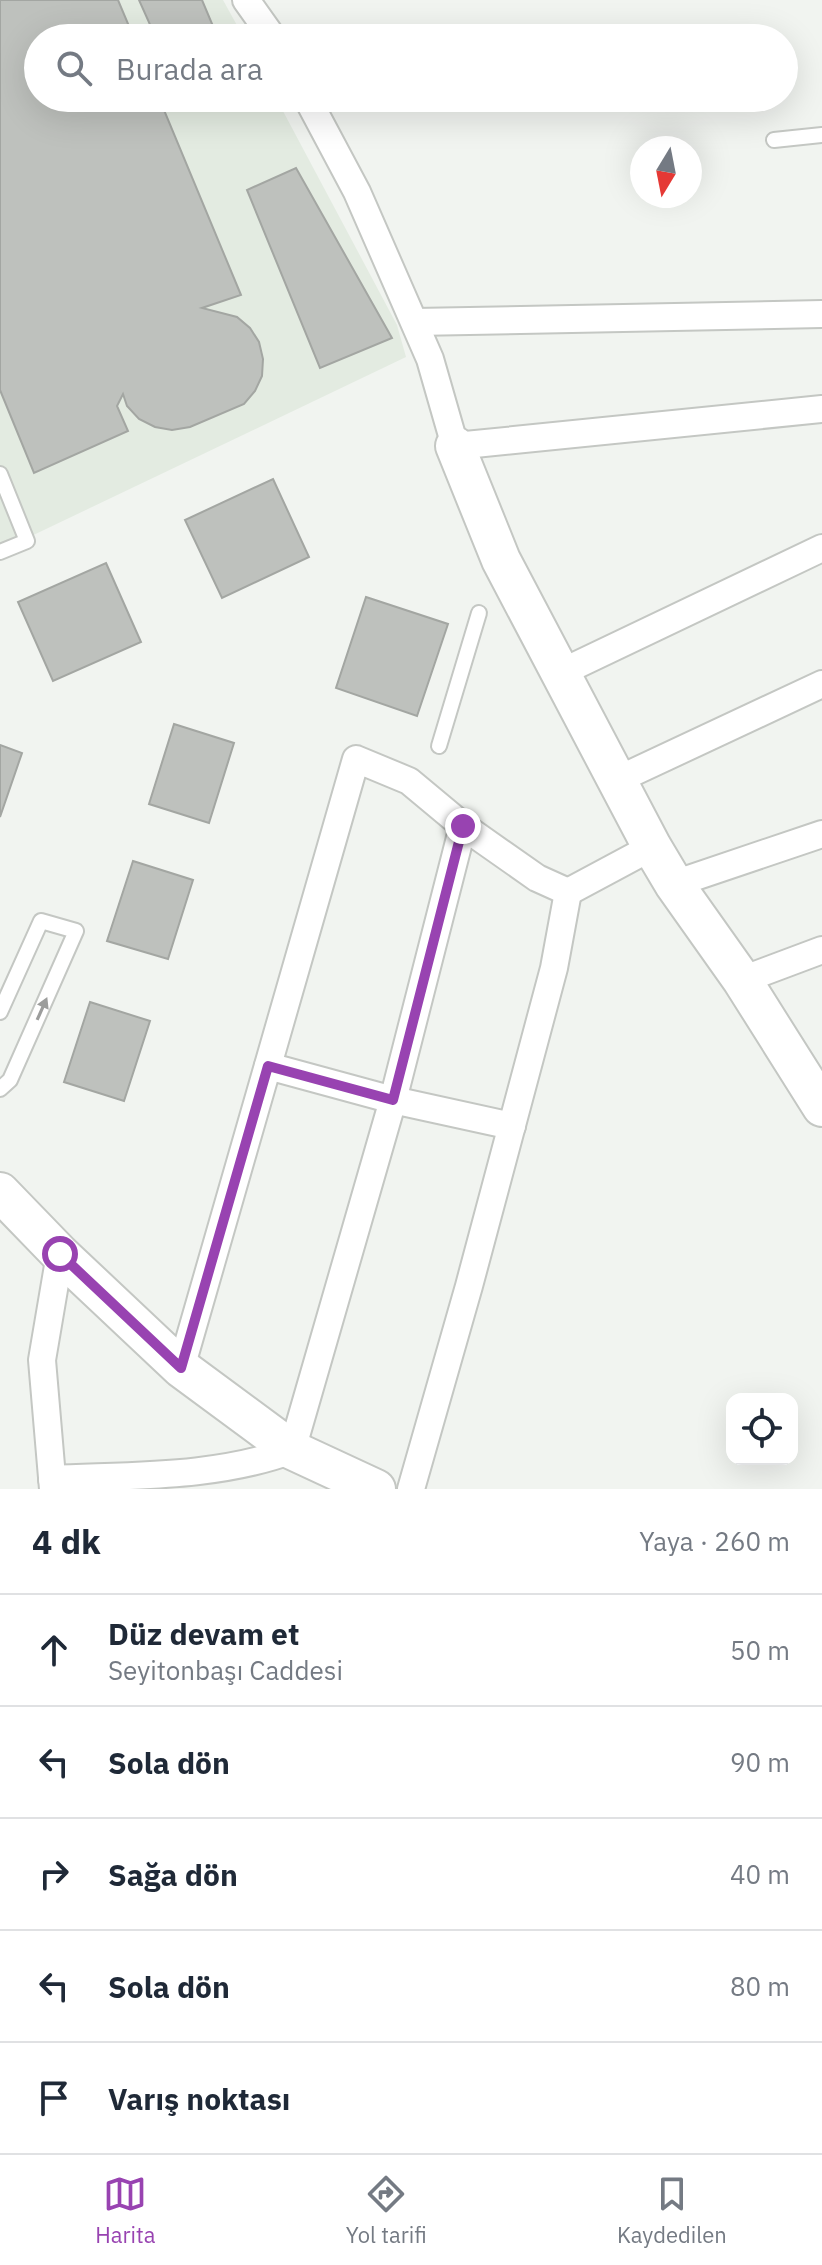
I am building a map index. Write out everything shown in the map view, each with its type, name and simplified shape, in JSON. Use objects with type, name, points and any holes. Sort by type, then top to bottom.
[{"type":"street","points":[[246,0],[263,24]]},
{"type":"street","points":[[314,112],[357,192],[415,322],[430,359],[455,446],[501,560],[652,847],[674,884],[742,980],[810,1065],[822,1107]]},
{"type":"street","points":[[415,322],[822,314]]},
{"type":"street","points":[[455,446],[822,409]]},
{"type":"street","points":[[560,673],[822,548]]},
{"type":"street","points":[[617,780],[822,684]]},
{"type":"street","points":[[181,1368],[356,759],[409,781],[463,826],[537,878],[568,892]]},
{"type":"street","points":[[292,1450],[393,1100],[463,826]]},
{"type":"street","points":[[674,884],[822,834]]},
{"type":"street","points":[[568,892],[652,847]]},
{"type":"street","points":[[411,1489],[554,968],[568,892]]},
{"type":"street","points":[[742,980],[822,950]]},
{"type":"street","points":[[268,1066],[393,1100],[512,1126]]},
{"type":"street","points":[[0,1192],[60,1254],[181,1368],[292,1450],[376,1489]]},
{"type":"street","points":[[60,1254],[42,1360],[53,1484],[258,1463],[292,1450]]},
{"type":"lane","points":[[774,140],[822,135]]},
{"type":"lane","points":[[0,474],[27,541],[0,552]]},
{"type":"lane","points":[[439,746],[479,613]]},
{"type":"lane","points":[[0,1012],[41,921],[76,931],[10,1080],[0,1089]]},
{"type":"shaded area","points":[[0,0],[223,0],[236,24],[24,24],[24,112],[283,112],[397,325],[406,357],[0,551]]},
{"type":"building","points":[[0,0],[118,0],[128,24],[24,24],[24,112],[165,112],[241,295],[202,308],[237,317],[250,328],[259,342],[263,359],[262,376],[244,404],[190,427],[172,430],[155,427],[139,419],[127,406],[123,394],[117,406],[128,431],[34,473],[0,390]]},
{"type":"building","points":[[139,0],[202,0],[212,24],[150,24]]},
{"type":"building","points":[[296,168],[392,338],[320,368],[247,190]]},
{"type":"building","points":[[273,479],[309,557],[222,598],[185,520]]},
{"type":"building","points":[[106,563],[141,642],[53,681],[18,602]]},
{"type":"building","points":[[366,597],[448,624],[417,716],[336,688]]},
{"type":"building","points":[[174,724],[234,743],[209,823],[149,804]]},
{"type":"building","points":[[0,745],[22,753],[0,817]]},
{"type":"building","points":[[133,861],[193,880],[168,959],[107,941]]},
{"type":"building","points":[[90,1002],[150,1021],[124,1101],[64,1082]]},
{"type":"route","points":[[60,1254],[181,1368],[268,1066],[393,1100],[463,826]]}]
